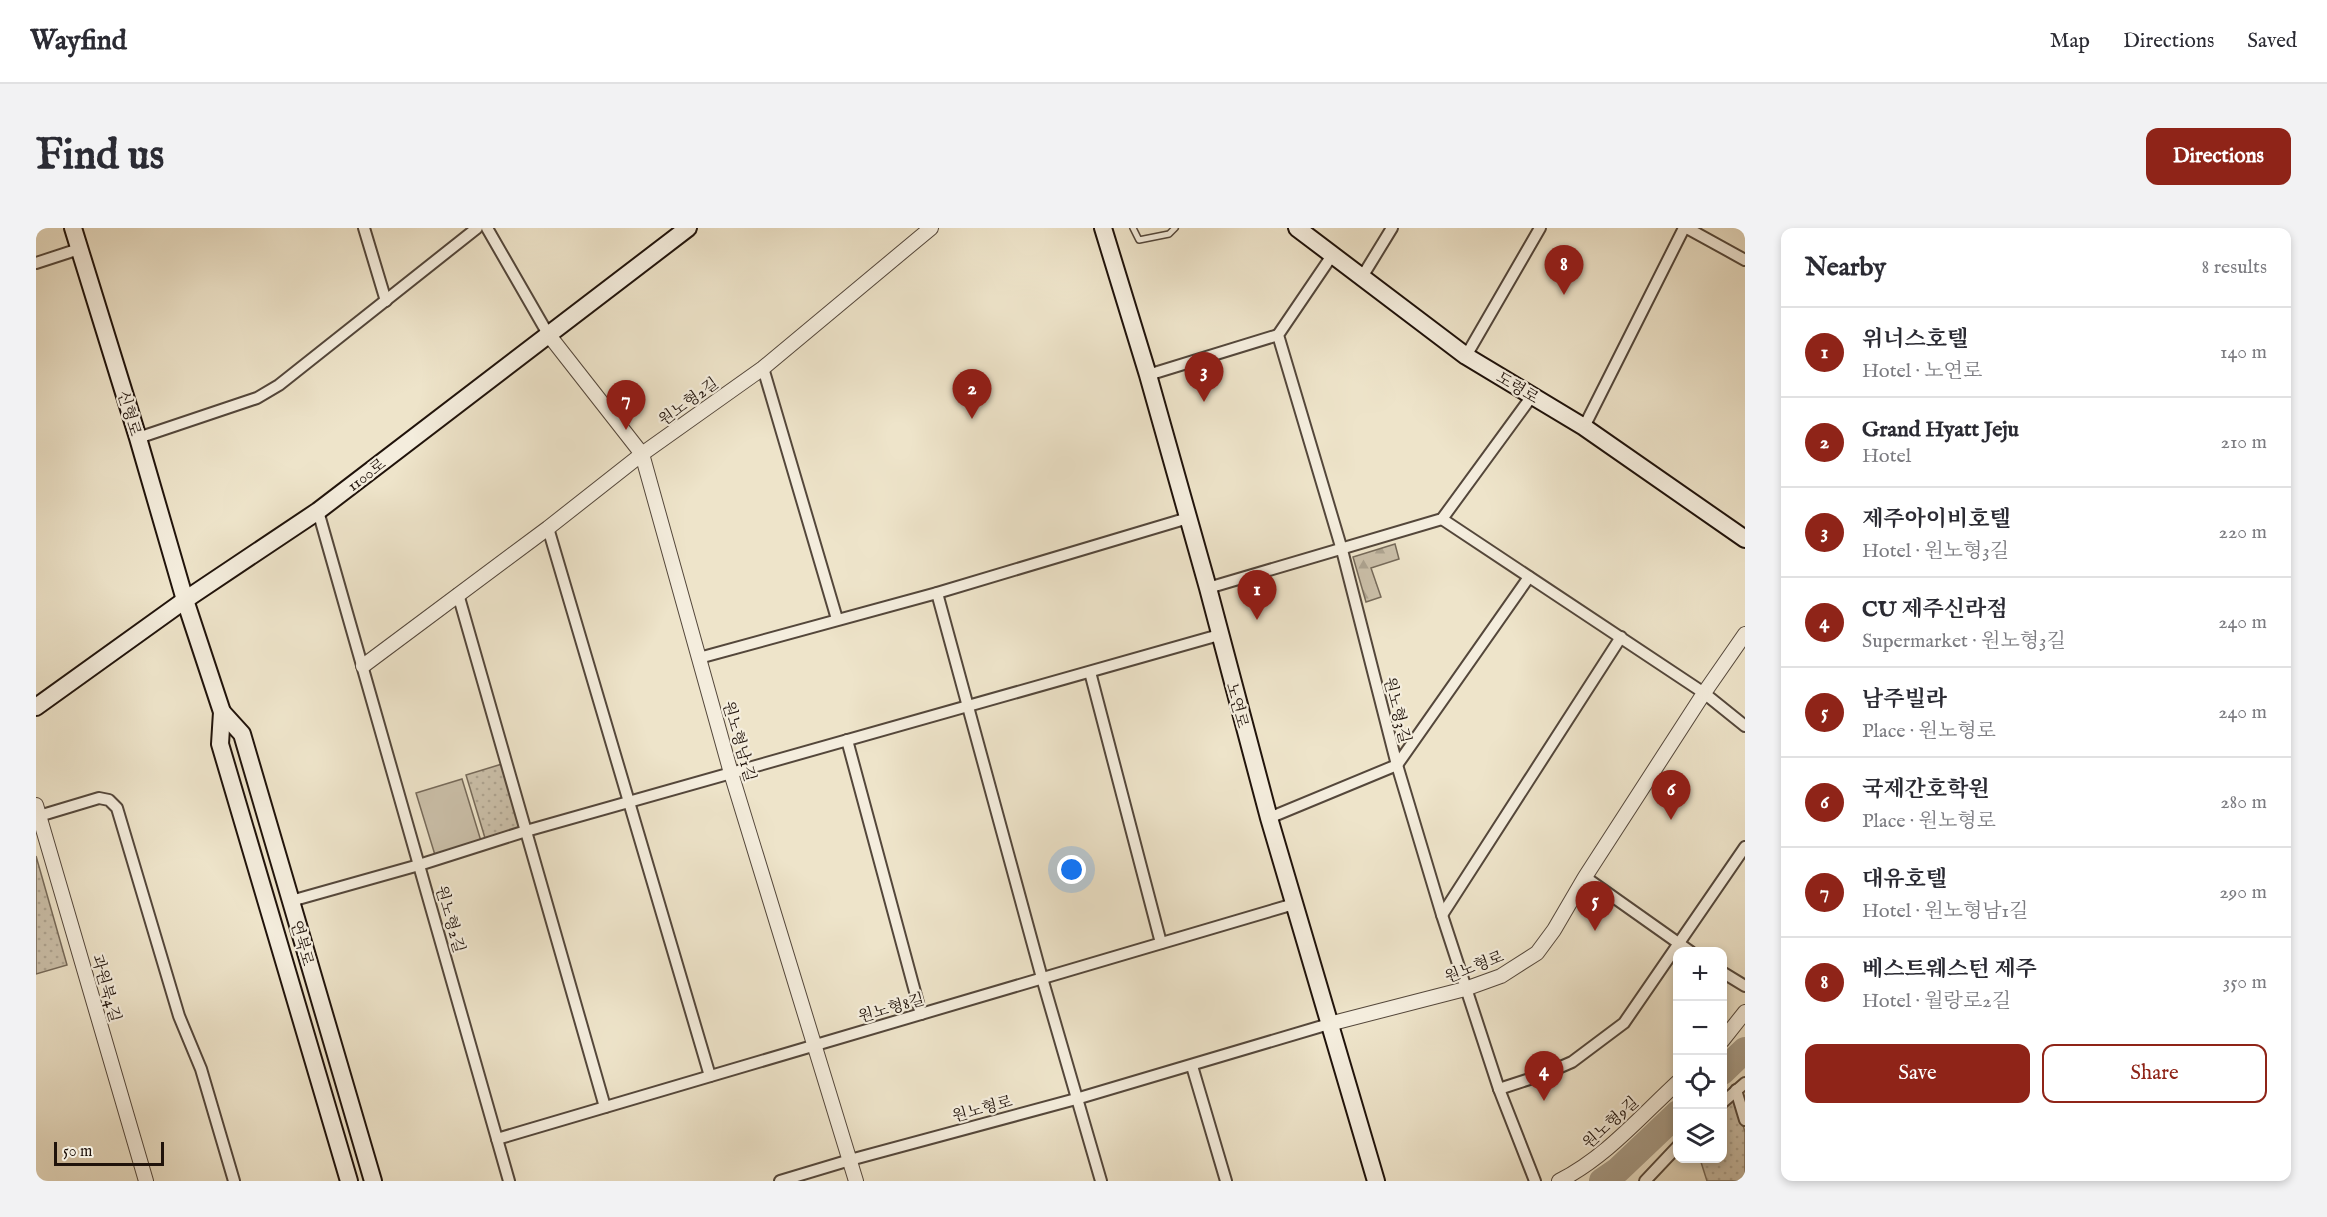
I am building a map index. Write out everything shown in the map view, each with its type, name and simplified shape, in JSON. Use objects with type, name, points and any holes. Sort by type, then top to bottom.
[{"type":"main road","name":"신형로","points":[[73,228],[185,600]]},
{"type":"main road","name":"1100로","points":[[36,707],[185,600],[318,511],[688,228]]},
{"type":"main road","name":"노연로","points":[[1103,228],[1148,375],[1208,588],[1269,818],[1376,1181]]},
{"type":"main road","name":"도령로","points":[[1297,228],[1466,356],[1584,427],[1745,539]]},
{"type":"main road","name":"연북로","points":[[185,600],[222,712],[219,744],[349,1181]]},
{"type":"main road","name":"연북로","points":[[222,712],[242,734],[373,1181]]},
{"type":"street","points":[[364,228],[386,301]]},
{"type":"street","points":[[138,438],[257,398],[279,385],[477,228]]},
{"type":"street","points":[[487,228],[548,334]]},
{"type":"street","name":"원노형2길","points":[[363,666],[548,528],[642,454],[762,368],[931,228]]},
{"type":"street","points":[[1362,277],[1392,228]]},
{"type":"street","points":[[1466,356],[1540,228]]},
{"type":"street","points":[[1584,427],[1686,228],[1745,260]]},
{"type":"street","points":[[36,263],[79,249]]},
{"type":"street","points":[[1148,375],[1278,335],[1333,254]]},
{"type":"street","name":"원노형남1길","points":[[548,334],[642,454],[732,773],[856,1181]]},
{"type":"street","name":"원노형3길","points":[[1278,335],[1342,550],[1397,765],[1442,915],[1499,1089],[1535,1181]]},
{"type":"street","points":[[762,368],[837,619]]},
{"type":"street","points":[[1208,588],[1442,519],[1532,396]]},
{"type":"street","name":"원노형2길","points":[[318,511],[508,1181]]},
{"type":"street","points":[[699,658],[937,593],[1188,519]]},
{"type":"street","points":[[1442,519],[1704,693],[1745,726]]},
{"type":"street","points":[[548,528],[710,1076]]},
{"type":"street","points":[[1269,818],[1397,765],[1529,577]]},
{"type":"street","points":[[937,593],[1042,978],[1101,1181]]},
{"type":"street","points":[[458,594],[605,1107]]},
{"type":"street","name":"원노형로","points":[[780,1181],[1192,1066],[1329,1024],[1465,989],[1501,976],[1537,953],[1554,930],[1585,877],[1745,634]]},
{"type":"street","points":[[291,901],[419,865],[526,831],[1219,635]]},
{"type":"street","points":[[1442,915],[1621,637]]},
{"type":"street","points":[[1090,672],[1161,943]]},
{"type":"street","points":[[847,740],[921,1014]]},
{"type":"street","points":[[38,810],[99,798],[109,800],[117,808],[179,1016],[201,1069],[234,1181]]},
{"type":"street","name":"과원북4길","points":[[38,810],[146,1181]]},
{"type":"street","points":[[1499,1089],[1572,1062],[1624,1023],[1677,943],[1745,848]]},
{"type":"street","points":[[1585,877],[1684,947]]},
{"type":"street","name":"원노형8길","points":[[497,1139],[1294,904]]},
{"type":"street","points":[[1727,975],[1745,986]]},
{"type":"street","points":[[1727,1035],[1745,1012]]},
{"type":"street","points":[[1192,1066],[1226,1181]]},
{"type":"street","name":"원노형9길","points":[[1559,1181],[1578,1172],[1604,1151],[1673,1086]]},
{"type":"street","points":[[1727,1099],[1741,1087]]},
{"type":"street","points":[[1741,1087],[1745,1120]]},
{"type":"street","points":[[1646,1181],[1673,1151]]},
{"type":"lane","points":[[1133,228],[1140,240],[1169,234],[1175,228]]},
{"type":"green space","points":[[1395,544],[1399,559],[1371,568],[1381,597],[1366,602],[1353,557]]},
{"type":"green space","points":[[502,764],[521,828],[485,838],[466,775]]},
{"type":"green space","points":[[462,779],[481,841],[435,855],[416,793]]},
{"type":"green space","points":[[36,856],[67,965],[36,974]]},
{"type":"green space","points":[[1735,1096],[1745,1132],[1745,1181],[1707,1181],[1701,1163],[1727,1163],[1727,1103]]},
{"type":"waterway","points":[[1727,1067],[1745,1050]]},
{"type":"waterway","points":[[1602,1181],[1618,1170],[1673,1118]]},
{"type":"place","name":"베스트웨스턴 제주","points":[[1564,295]]},
{"type":"place","name":"제주아이비호텔","points":[[1204,402]]},
{"type":"place","name":"Grand Hyatt Jeju","points":[[972,419]]},
{"type":"place","name":"대유호텔","points":[[626,430]]},
{"type":"place","name":"위너스호텔","points":[[1257,620]]},
{"type":"place","name":"국제간호학원","points":[[1671,820]]},
{"type":"place","name":"남주빌라","points":[[1595,931]]},
{"type":"place","name":"CU 제주신라점","points":[[1544,1101]]}]
